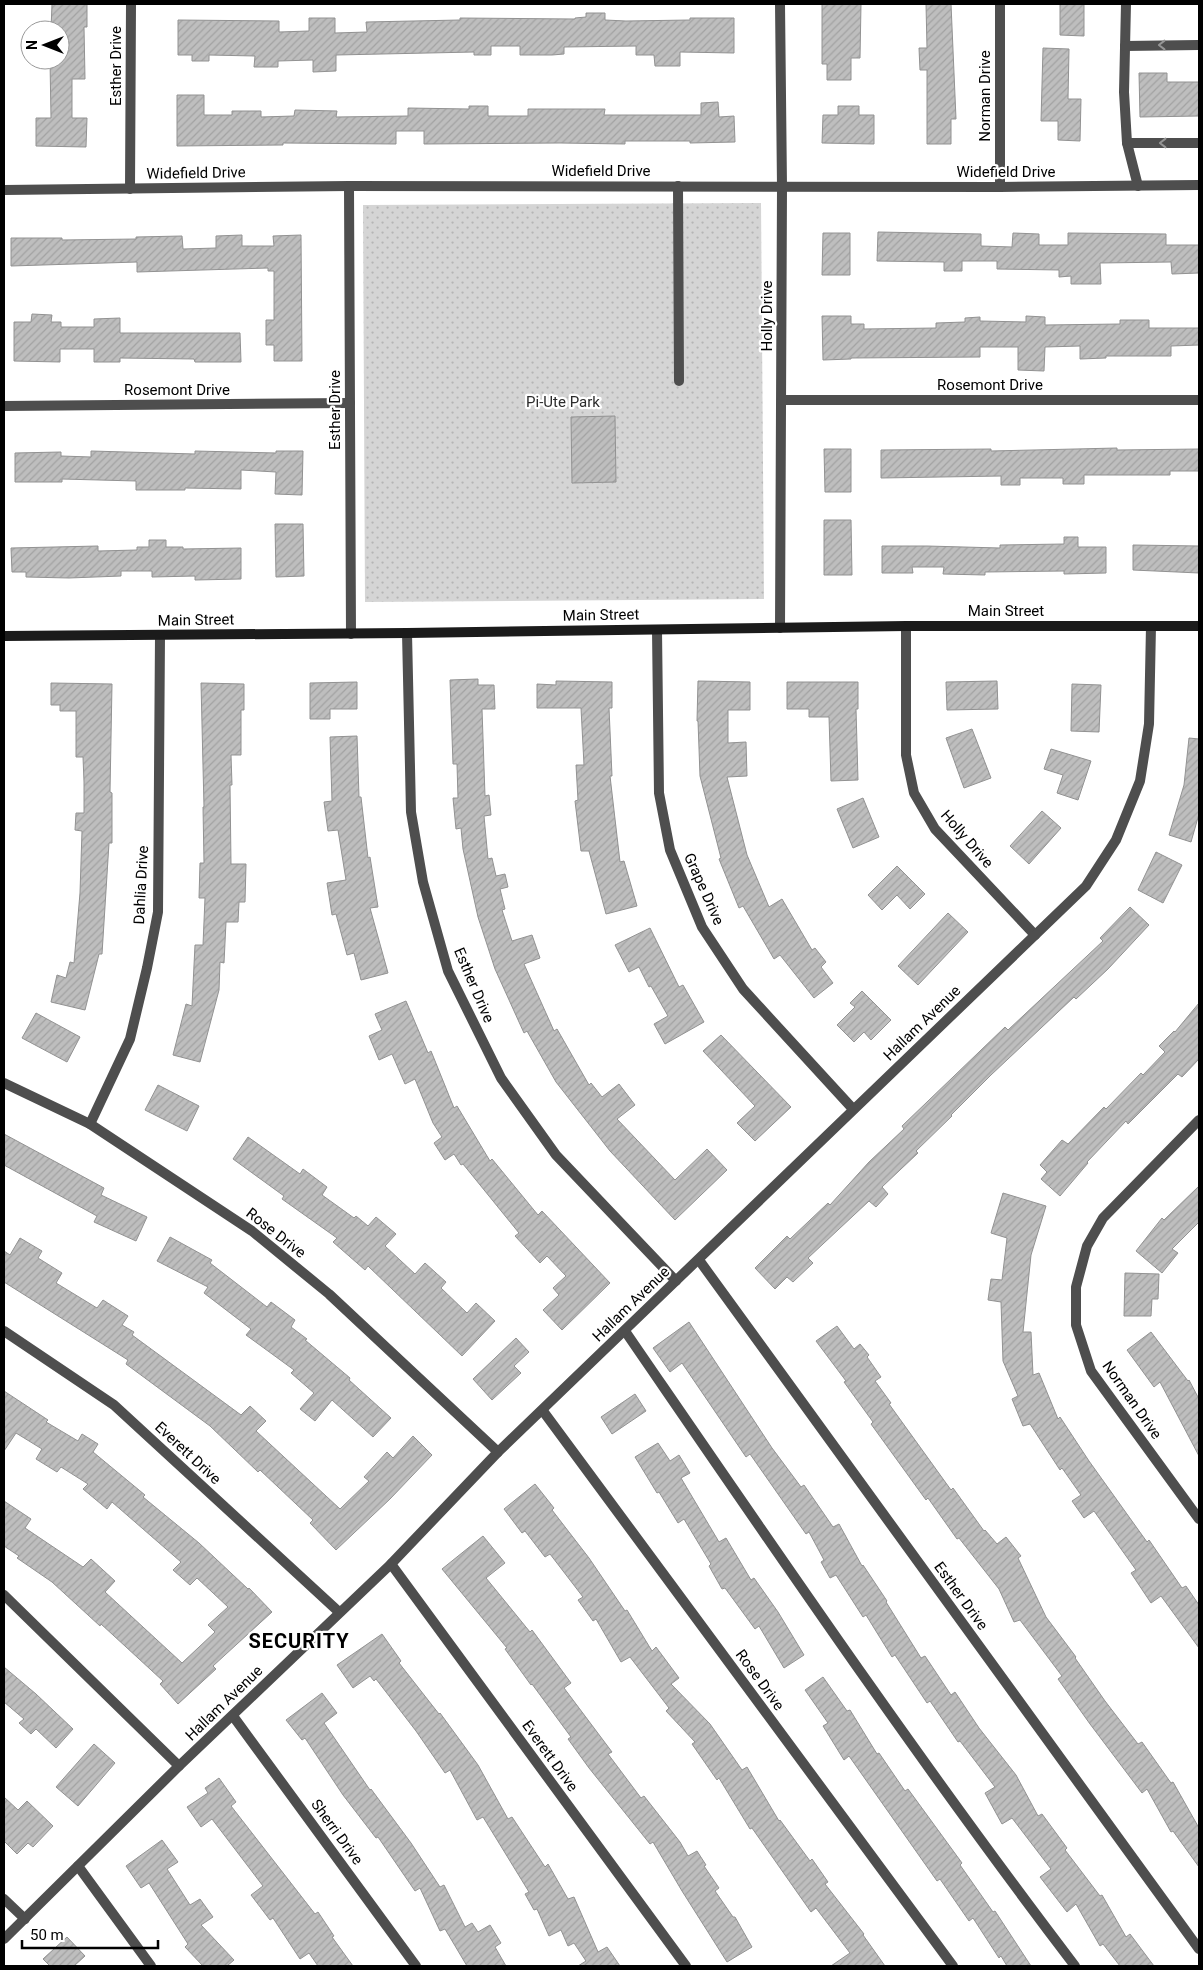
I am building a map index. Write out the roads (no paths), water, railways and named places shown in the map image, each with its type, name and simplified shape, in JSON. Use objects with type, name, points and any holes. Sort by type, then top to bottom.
[{"type":"main road","name":"Main Street","points":[[4,636],[351,634],[906,626],[1199,626]]},
{"type":"street","name":"Esther Drive","points":[[130,189],[131,4]]},
{"type":"street","name":"Holly Drive","points":[[780,4],[782,187],[780,628]]},
{"type":"street","name":"Norman Drive","points":[[1000,4],[1000,187]]},
{"type":"street","points":[[1126,4],[1124,92],[1127,142],[1138,186]]},
{"type":"street","points":[[1125,46],[1199,45]]},
{"type":"street","points":[[1127,142],[1199,143]]},
{"type":"street","name":"Widefield Drive","points":[[4,190],[349,186],[1000,187],[1199,185]]},
{"type":"street","name":"Esther Drive","points":[[349,186],[351,634]]},
{"type":"street","points":[[678,186],[679,381]]},
{"type":"street","name":"Rosemont Drive","points":[[782,400],[1199,400]]},
{"type":"street","name":"Rosemont Drive","points":[[4,406],[350,403]]},
{"type":"street","name":"Holly Drive","points":[[906,626],[906,755],[914,793],[935,829],[1035,936]]},
{"type":"street","name":"Hallam Avenue","points":[[4,1939],[179,1766],[391,1564],[498,1452],[543,1411],[853,1109],[1086,886],[1116,840],[1140,781],[1150,724],[1151,626]]},
{"type":"street","name":"Grape Drive","points":[[657,630],[659,794],[670,850],[702,927],[743,989],[853,1109]]},
{"type":"street","name":"Esther Drive","points":[[407,633],[411,812],[423,882],[448,971],[501,1078],[556,1155],[676,1281]]},
{"type":"street","name":"Dahlia Drive","points":[[90,1124],[130,1039],[158,912],[160,636]]},
{"type":"street","name":"Rose Drive","points":[[4,1083],[90,1124],[252,1231],[329,1294],[498,1452]]},
{"type":"street","name":"Norman Drive","points":[[1199,1120],[1103,1218],[1084,1254],[1076,1287],[1076,1325],[1092,1371],[1199,1519]]},
{"type":"street","name":"Esther Drive","points":[[699,1260],[1199,1949]]},
{"type":"street","name":"Everett Drive","points":[[4,1331],[114,1405],[339,1612]]},
{"type":"street","points":[[625,1331],[861,1673],[1002,1870],[1075,1966]]},
{"type":"street","name":"Rose Drive","points":[[543,1411],[953,1966]]},
{"type":"street","name":"Everett Drive","points":[[391,1564],[686,1966]]},
{"type":"street","points":[[4,1595],[179,1766]]},
{"type":"street","name":"Sherri Drive","points":[[233,1716],[416,1966]]},
{"type":"street","points":[[78,1866],[151,1966]]},
{"type":"street","points":[[4,1899],[25,1919]]},
{"type":"district","name":"SECURITY","points":[[299,1641]]},
{"type":"park label","name":"Pi-Ute Park","points":[[563,402]]}]
